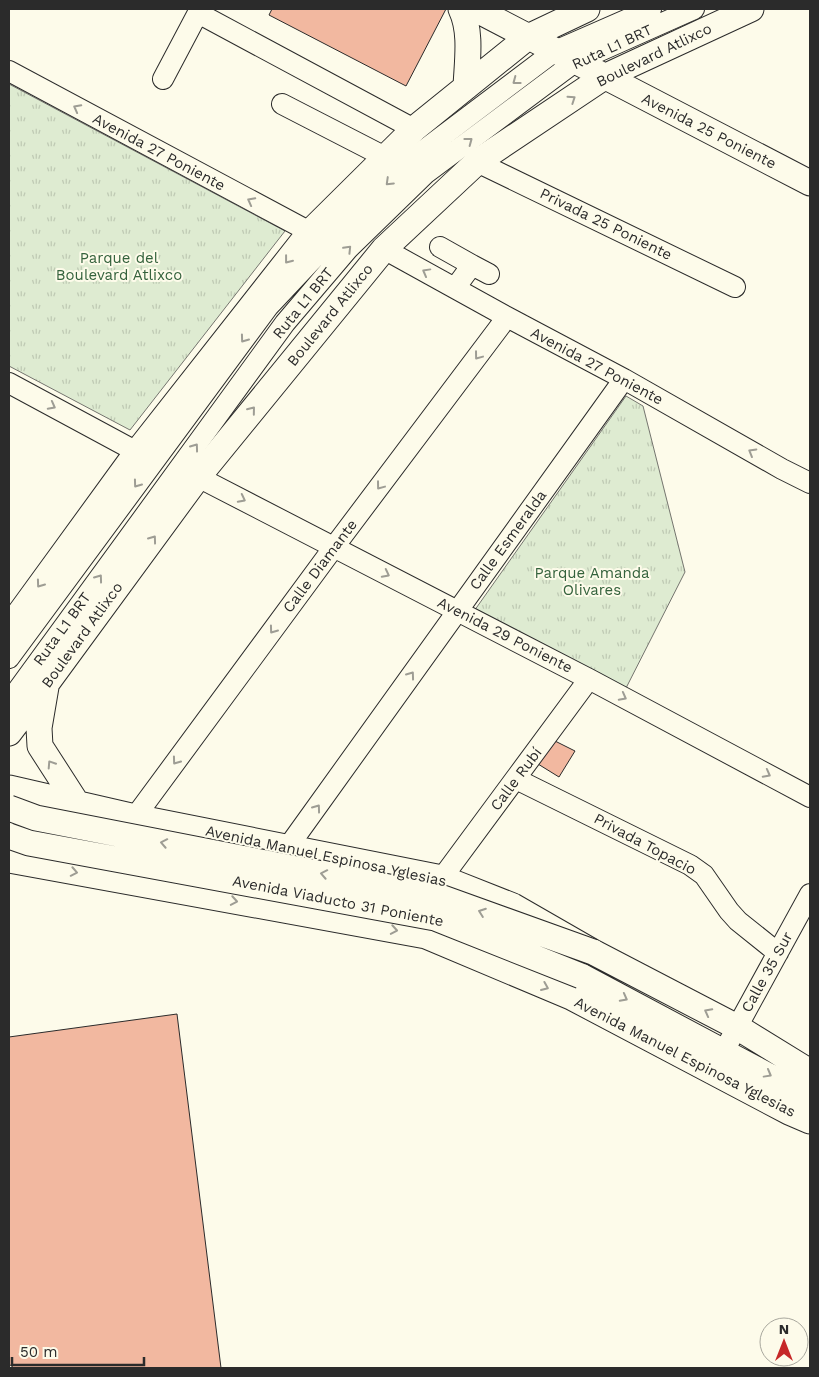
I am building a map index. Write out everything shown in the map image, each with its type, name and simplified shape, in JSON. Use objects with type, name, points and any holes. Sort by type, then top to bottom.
[{"type":"main road","points":[[461,9],[468,44],[466,87]]},
{"type":"main road","name":"Avenida 25 Poniente","points":[[475,9],[810,183]]},
{"type":"main road","points":[[9,628],[137,452],[310,232],[414,128],[528,37],[586,9]]},
{"type":"main road","name":"Boulevard Atlixco","points":[[9,732],[198,477],[384,249],[477,162],[604,77],[751,9]]},
{"type":"main road","points":[[47,683],[39,728],[40,746],[78,805]]},
{"type":"main road","name":"Avenida Manuel Espinosa Yglesias","points":[[9,788],[78,805],[442,878],[513,906],[593,952],[737,1027],[810,1072]]},
{"type":"main road","name":"Avenida Viaducto 31 Poniente","points":[[9,808],[36,818],[440,897],[593,952]]},
{"type":"main road","points":[[103,878],[136,817]]},
{"type":"main road","name":"Avenida Viaducto 31 Poniente","points":[[9,836],[29,843],[436,918],[581,976],[810,1098]]},
{"type":"main road","name":"Avenida Manuel Espinosa Yglesias","points":[[9,860],[426,936],[571,997],[789,1112],[810,1121]]},
{"type":"main road","points":[[9,866],[35,865]]},
{"type":"street","name":"Ruta L1 BRT","points":[[9,658],[268,307],[346,224],[412,159],[565,57],[651,9]]},
{"type":"street","name":"Ruta L1 BRT","points":[[9,702],[285,323],[348,249],[425,174],[565,57],[694,9]]},
{"type":"street","points":[[163,79],[199,11],[414,128]]},
{"type":"street","name":"Avenida 27 Poniente","points":[[9,71],[310,232]]},
{"type":"street","points":[[282,104],[385,157]]},
{"type":"street","name":"Privada 25 Poniente","points":[[477,162],[735,287]]},
{"type":"street","points":[[440,247],[480,270],[455,288]]},
{"type":"street","name":"Avenida 27 Poniente","points":[[384,249],[624,379],[810,483]]},
{"type":"street","name":"Calle Diamante","points":[[136,817],[334,547],[507,317]]},
{"type":"street","name":"Calle Esmeralda","points":[[288,847],[624,379]]},
{"type":"street","points":[[9,383],[137,452]]},
{"type":"street","points":[[782,469],[810,469]]},
{"type":"street","name":"Avenida 29 Poniente","points":[[198,477],[589,679],[810,797]]},
{"type":"street","name":"Calle Rubí","points":[[442,878],[589,679]]},
{"type":"street","name":"Privada Topacio","points":[[516,779],[690,865],[704,875],[738,921],[778,953]]},
{"type":"street","name":"Calle 35 Sur","points":[[724,1051],[810,894]]},
{"type":"green space","name":"Parque del Boulevard Atlixco","points":[[9,84],[285,231],[130,430],[9,366]]},
{"type":"green space","name":"Parque Amanda Olivares","points":[[626,396],[643,406],[685,572],[624,692],[472,614]]},
{"type":"building","points":[[272,9],[446,9],[406,86],[269,15]]},
{"type":"building","points":[[555,741],[575,751],[559,777],[538,764]]},
{"type":"building","points":[[177,1014],[221,1368],[14,1368],[9,1364],[9,1037]]}]
